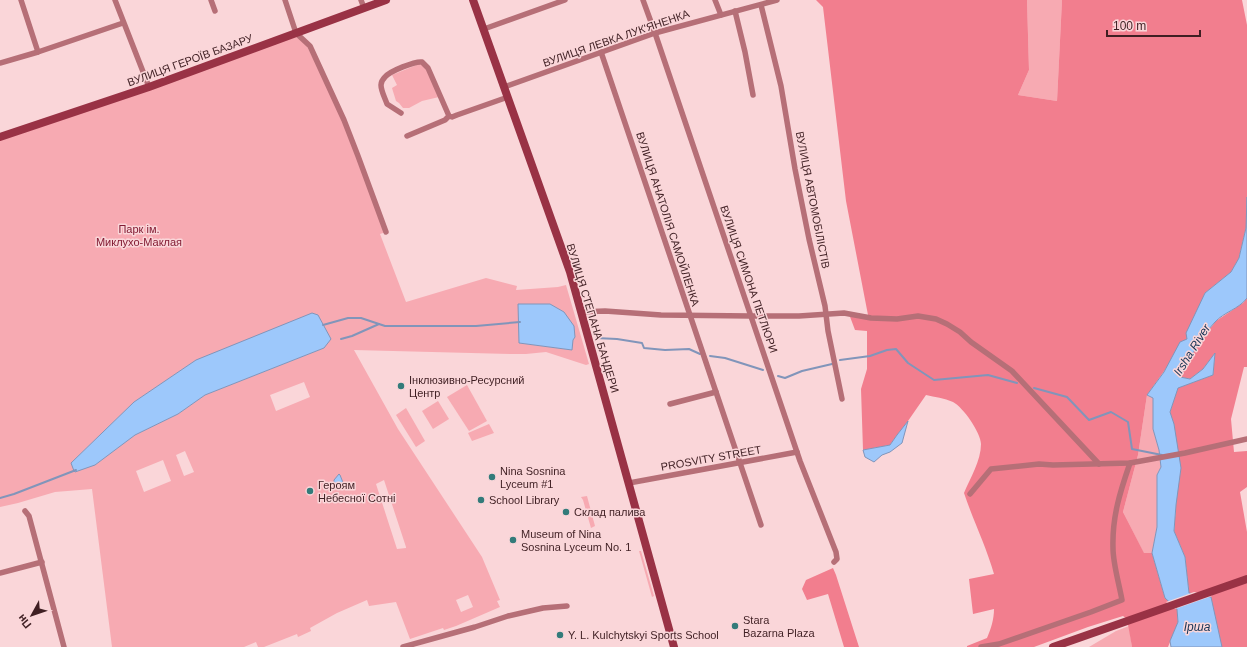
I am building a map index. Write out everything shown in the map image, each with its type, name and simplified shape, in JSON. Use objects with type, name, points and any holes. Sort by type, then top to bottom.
[{"type":"street","points":[[21,0],[38,52]]},
{"type":"street","points":[[115,0],[149,87]]},
{"type":"street","points":[[211,0],[215,11]]},
{"type":"street","points":[[285,0],[296,33],[306,40],[310,46],[338,107],[386,232]]},
{"type":"street","name":"ВУЛИЦЯ ГЕРОЇВ БАЗАРУ","points":[[0,137],[149,87],[296,33],[362,4],[386,0]]},
{"type":"street","name":"ВУЛИЦЯ СТЕПАНА БАНДЕРИ","points":[[473,0],[565,258],[674,647]]},
{"type":"street","points":[[484,29],[565,0]]},
{"type":"street","name":"ВУЛИЦЯ СИМОНА ПЕТЛЮРИ","points":[[643,0],[804,474],[836,552],[837,559],[834,562]]},
{"type":"street","points":[[715,0],[721,15]]},
{"type":"street","name":"ВУЛИЦЯ ЛЕВКА ЛУК'ЯНЕНКА","points":[[504,87],[655,33],[777,0]]},
{"type":"street","name":"ВУЛИЦЯ АВТОМОБІЛІСТІВ","points":[[761,5],[781,86],[796,177],[809,239],[826,306],[829,337],[842,399]]},
{"type":"street","points":[[735,11],[753,95]]},
{"type":"street","points":[[0,63],[124,23]]},
{"type":"street","name":"ВУЛИЦЯ АНАТОЛІЯ САМОЙЛЕНКА","points":[[601,52],[761,525]]},
{"type":"street","points":[[401,113],[387,104],[381,85],[385,76],[420,61],[428,68],[449,116]]},
{"type":"street","points":[[407,136],[445,120],[449,116],[457,115],[508,97]]},
{"type":"street","points":[[581,312],[605,311],[661,315],[690,314],[751,316],[850,314],[867,318],[884,319],[922,316],[936,319],[960,332],[971,342],[1012,371],[1099,464]]},
{"type":"street","points":[[670,404],[716,392]]},
{"type":"street","points":[[970,494],[991,469],[1039,464],[1130,463],[1185,453],[1247,439]]},
{"type":"street","name":"PROSVITY STREET","points":[[629,483],[797,452]]},
{"type":"street","points":[[981,647],[999,644],[1122,600],[1113,549],[1114,517],[1130,463]]},
{"type":"street","points":[[24,511],[29,516],[64,647]]},
{"type":"street","points":[[0,573],[42,562]]},
{"type":"street","points":[[1053,647],[1247,578]]},
{"type":"street","points":[[403,647],[475,627],[508,616],[543,608],[568,606]]},
{"type":"street","points":[[1073,647],[1082,637]]},
{"type":"green space","points":[[1027,0],[1062,0],[1057,101],[1018,95],[1029,70]]},
{"type":"green space","name":"Парк ім. Миклухо-Маклая","points":[[296,33],[303,38],[344,120],[386,232],[380,234],[406,302],[486,278],[517,286],[516,290],[566,285],[589,364],[586,365],[546,352],[510,354],[354,350],[398,429],[482,557],[500,600],[497,601],[500,607],[456,626],[444,630],[443,628],[410,639],[396,602],[369,606],[367,600],[337,613],[310,628],[311,631],[298,637],[297,634],[264,647],[258,647],[256,642],[244,647],[112,647],[92,489],[55,492],[0,507],[0,137]],"holes":[[[550,304],[564,312],[572,350],[519,343]],[[324,348],[205,395],[178,414],[135,435],[95,465],[71,463],[134,402],[196,360]],[[304,382],[310,397],[276,411],[270,395]],[[185,451],[194,472],[184,476],[176,455]],[[163,460],[171,481],[144,492],[136,471]],[[384,480],[406,547],[397,549],[376,484]],[[468,595],[473,607],[461,612],[456,600]]]},
{"type":"green space","points":[[419,64],[425,67],[439,97],[422,101],[409,108],[403,108],[396,101],[392,88],[397,85],[392,75]]},
{"type":"green space","points":[[467,385],[487,421],[469,431],[447,397]]},
{"type":"green space","points":[[1147,395],[1153,398],[1153,429],[1159,450],[1161,467],[1157,475],[1157,527],[1152,553],[1144,554],[1123,512],[1138,455]]},
{"type":"green space","points":[[438,401],[449,419],[433,429],[422,411]]},
{"type":"green space","points":[[406,408],[425,441],[416,447],[396,415]]},
{"type":"green space","points":[[489,424],[494,433],[472,441],[468,433]]},
{"type":"green space","points":[[587,496],[595,526],[591,528],[581,497]]},
{"type":"green space","points":[[639,551],[641,551],[654,596],[652,597]]},
{"type":"green space","points":[[1129,626],[1132,647],[1089,647],[1116,631]]},
{"type":"shaded area","points":[[816,0],[1027,0],[1029,70],[1018,95],[1057,101],[1062,0],[1242,0],[1247,25],[1246,228],[1239,258],[1231,272],[1205,293],[1187,339],[1147,395],[1138,455],[1123,512],[1144,553],[1152,553],[1165,598],[1177,609],[1178,622],[1168,647],[1132,647],[1127,619],[1123,616],[1034,647],[967,647],[987,638],[994,613],[994,609],[973,614],[969,579],[994,574],[964,493],[979,457],[981,450],[980,439],[975,427],[962,409],[953,402],[926,395],[890,445],[863,450],[861,389],[867,369],[867,331],[855,330],[849,314],[868,315],[846,201],[823,7]]},
{"type":"shaded area","points":[[1247,298],[1247,367],[1244,367],[1231,419],[1234,452],[1247,451],[1247,487],[1240,492],[1247,532],[1247,647],[1210,647],[1191,612],[1185,557],[1174,531],[1176,505],[1170,412],[1177,388],[1213,375],[1215,353],[1203,369],[1190,379],[1180,377],[1200,341],[1216,321],[1243,303]]},
{"type":"shaded area","points":[[833,568],[859,647],[844,647],[828,594],[807,600],[802,589],[806,580]]},
{"type":"water","name":"Ірша","points":[[1247,197],[1247,298],[1240,305],[1219,319],[1210,328],[1196,348],[1180,377],[1190,379],[1203,369],[1215,353],[1213,375],[1178,388],[1170,412],[1174,424],[1181,468],[1174,531],[1185,557],[1189,593],[1211,597],[1222,647],[1171,647],[1170,641],[1178,622],[1177,609],[1165,598],[1152,553],[1157,527],[1157,475],[1161,467],[1159,450],[1153,429],[1153,398],[1147,395],[1164,372],[1180,342],[1187,339],[1186,333],[1205,293],[1231,272],[1239,258],[1246,228]]},
{"type":"water","points":[[518,304],[550,304],[564,312],[574,326],[575,337],[573,340],[572,350],[519,343]]},
{"type":"water","points":[[312,313],[318,315],[331,339],[324,348],[205,395],[178,414],[135,435],[95,465],[75,472],[74,471],[71,463],[134,402],[196,360]]},
{"type":"water","points":[[908,421],[902,443],[890,452],[882,455],[874,462],[865,457],[863,450],[890,445]]},
{"type":"water","points":[[339,474],[344,485],[342,486],[334,483],[334,480]]},
{"type":"pier","points":[[1194,592],[1212,596],[1175,609],[1166,602]]},
{"type":"waterway","points":[[323,325],[348,318],[361,318],[385,326],[476,326],[520,322]]},
{"type":"waterway","points":[[341,339],[352,336],[379,324]]},
{"type":"waterway","points":[[596,338],[617,339],[642,343],[644,348],[665,350],[689,349],[700,354]]},
{"type":"waterway","points":[[840,360],[870,356],[887,350],[896,349],[908,363],[934,380],[988,375],[1017,383]]},
{"type":"waterway","points":[[710,356],[725,358],[763,370]]},
{"type":"waterway","points":[[778,376],[785,378],[802,371],[832,364]]},
{"type":"waterway","points":[[1034,388],[1067,397],[1089,420],[1111,412],[1128,422],[1132,449],[1162,455]]},
{"type":"waterway","points":[[0,498],[76,470]]},
{"type":"place","name":"Інклюзивно-Ресурсний Центр","points":[[401,386]]},
{"type":"place","name":"Nina Sosnina Lyceum #1","points":[[492,477]]},
{"type":"place","name":"Героям Небесної Сотні","points":[[310,491]]},
{"type":"place","name":"School Library","points":[[481,500]]},
{"type":"place","name":"Склад палива","points":[[566,512]]},
{"type":"place","name":"Museum of Nina Sosnina Lyceum No. 1","points":[[513,540]]},
{"type":"place","name":"Stara Bazarna Plaza","points":[[735,626]]},
{"type":"place","name":"Y. L. Kulchytskyi Sports School","points":[[560,635]]},
{"type":"water label","name":"Irsha River","points":[[1192,350]]}]
